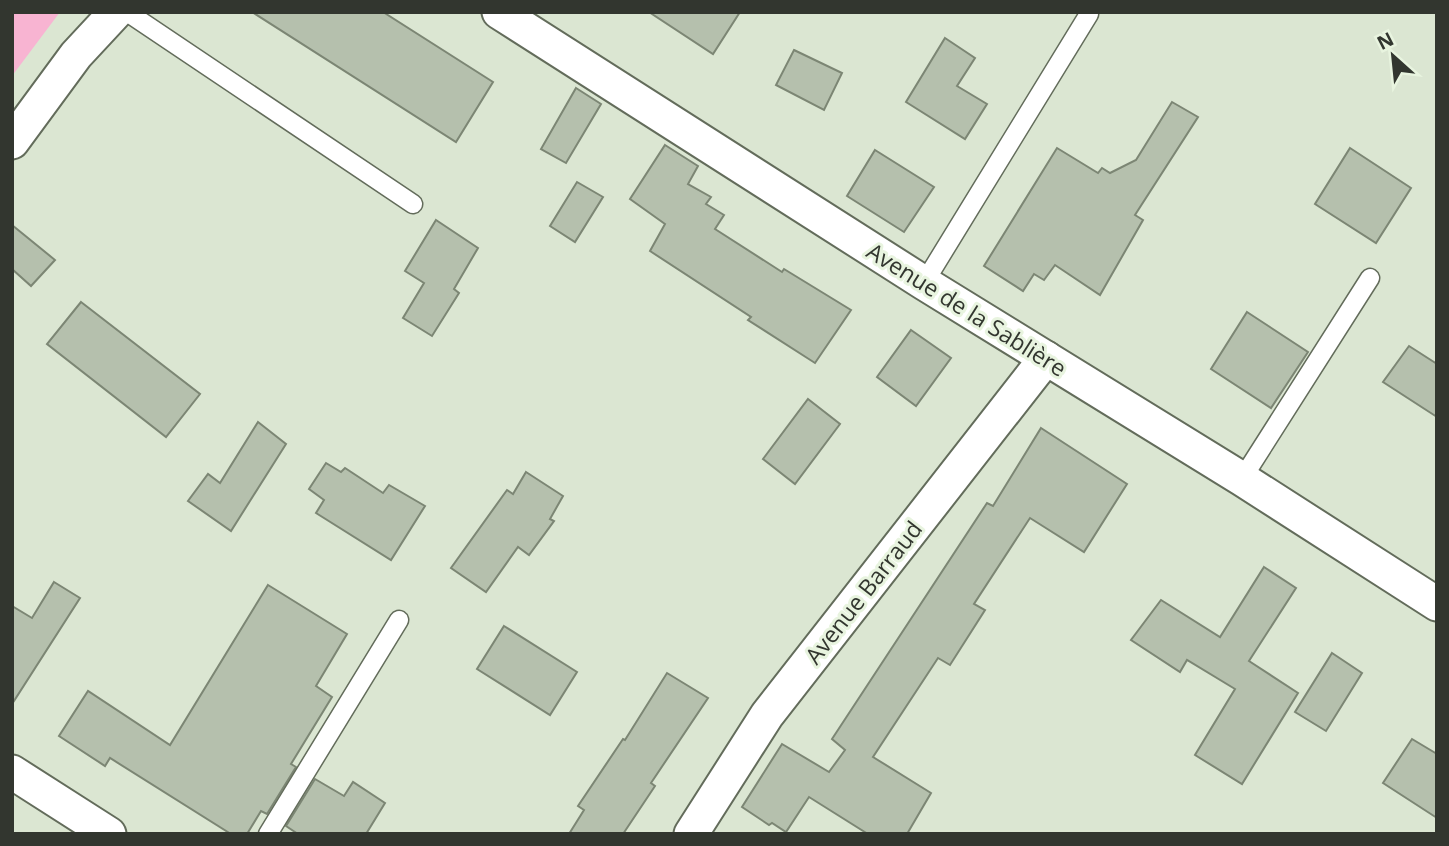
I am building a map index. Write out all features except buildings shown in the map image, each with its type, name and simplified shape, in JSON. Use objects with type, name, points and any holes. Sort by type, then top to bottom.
[{"type":"street","points":[[12,142],[76,55],[116,12]]},
{"type":"street","name":"Avenue de la Sablière","points":[[499,12],[924,283],[1437,604]]},
{"type":"street","name":"Avenue Barraud","points":[[691,834],[767,715],[1046,358]]},
{"type":"street","points":[[12,772],[109,834]]},
{"type":"lane","points":[[127,12],[414,204]]},
{"type":"lane","points":[[924,283],[1089,14]]},
{"type":"lane","points":[[1242,480],[1370,278]]},
{"type":"lane","points":[[268,834],[399,620]]},
{"type":"shaded area","points":[[12,12],[60,12],[12,76]]}]
